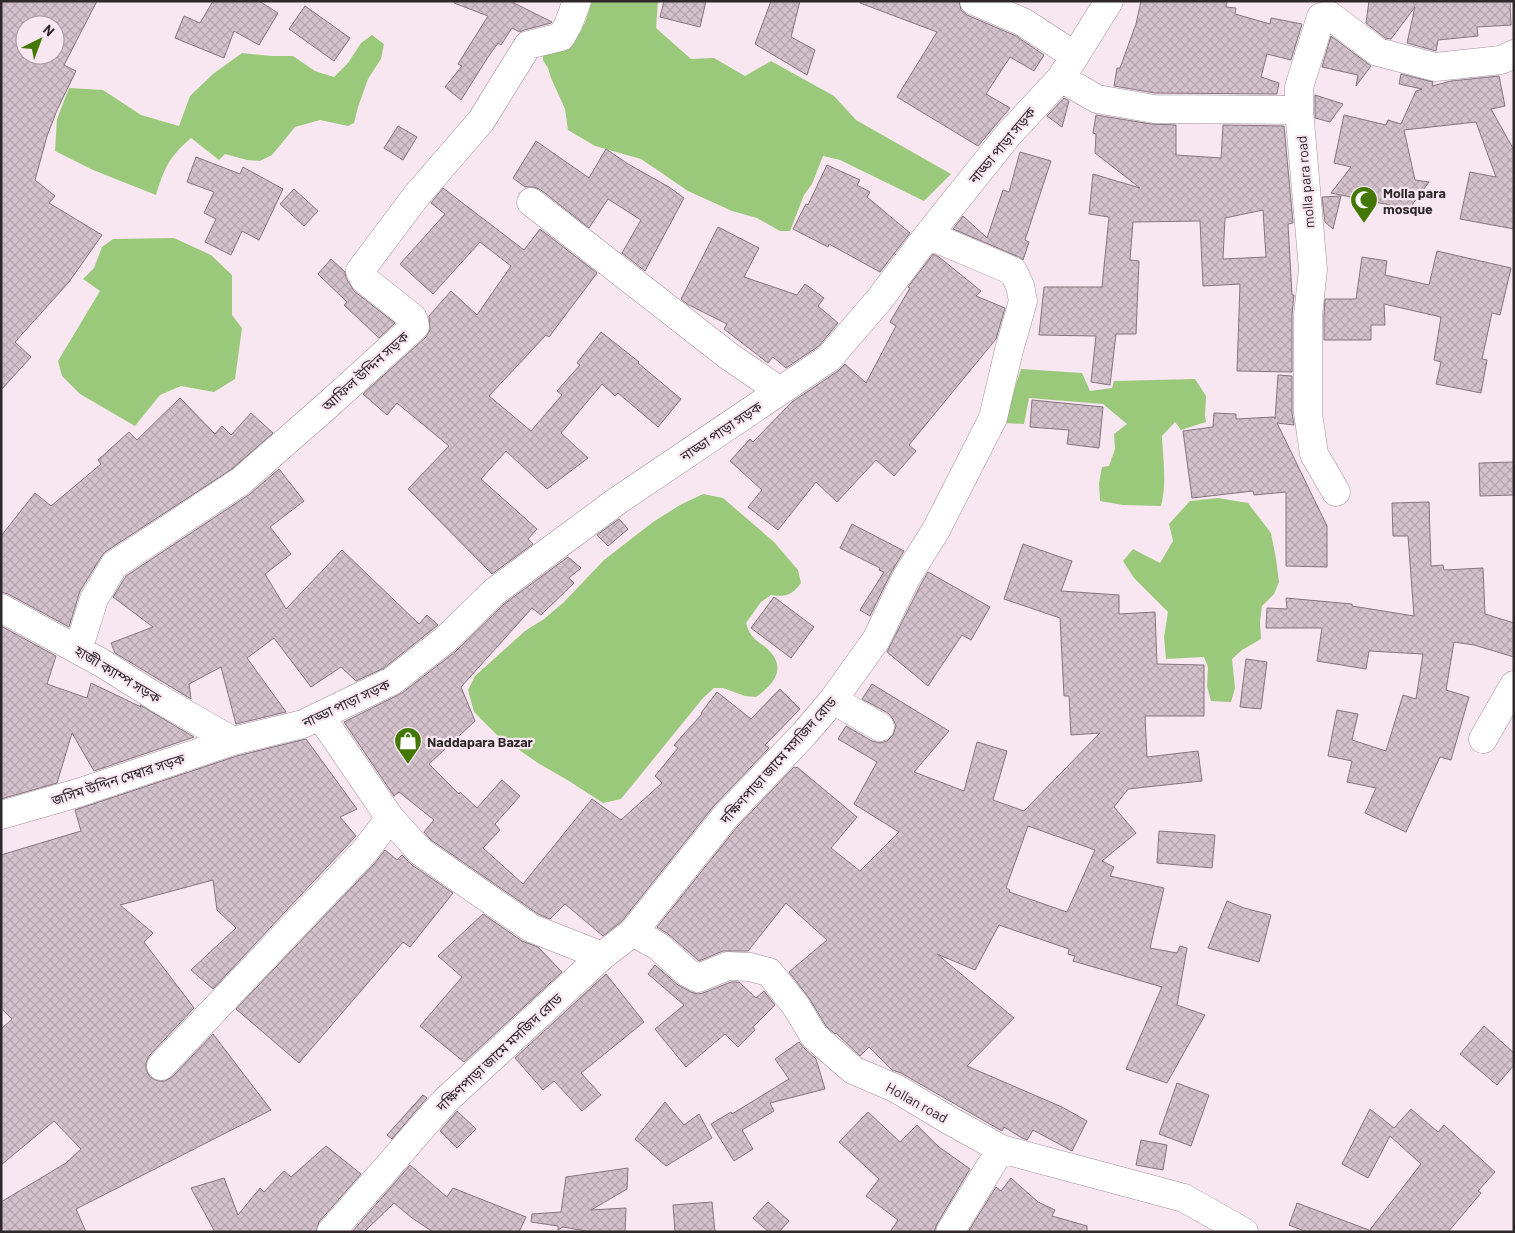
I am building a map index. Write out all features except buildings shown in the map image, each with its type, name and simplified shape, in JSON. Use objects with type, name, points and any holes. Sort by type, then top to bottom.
[{"type":"street","name":"আফিল উদ্দিন সড়ক","points":[[78,650],[94,599],[114,564],[241,481],[415,326],[413,318],[364,279],[360,271],[417,195],[481,121],[528,45],[561,37],[568,26],[577,1]]},
{"type":"street","points":[[974,1],[1023,22],[1098,99],[1154,109],[1299,110]]},
{"type":"street","name":"নাড্ডা পাড়া সড়ক","points":[[233,741],[303,724],[321,717],[392,681],[445,640],[494,592],[617,501],[829,358],[879,300],[1008,135],[1068,67],[1109,1]]},
{"type":"street","name":"molla para road","points":[[1336,492],[1314,454],[1308,413],[1308,315],[1313,269],[1299,110],[1299,87],[1321,17],[1329,15],[1378,52],[1435,67],[1501,60],[1514,54]]},
{"type":"street","points":[[531,202],[730,357],[780,391]]},
{"type":"street","name":"দক্ষিণপাড়া জামে মসজিদ রোড","points":[[331,1232],[445,1102],[602,956],[633,932],[725,817],[804,734],[832,700],[876,640],[906,578],[936,530],[993,418],[1023,301],[1020,286],[1013,271],[928,235]]},
{"type":"street","name":"হাজী ক্যাম্প সড়ক","points":[[1,608],[102,663],[156,697],[233,741]]},
{"type":"street","points":[[1483,739],[1514,685]]},
{"type":"street","points":[[832,700],[880,727]]},
{"type":"street","points":[[321,717],[390,818],[421,852],[531,928],[602,956]]},
{"type":"street","name":"জসিম উদ্দিন মেম্বার সড়ক","points":[[1,815],[81,792],[233,741]]},
{"type":"street","points":[[161,1066],[364,852],[390,818]]},
{"type":"street","name":"Hollan road","points":[[633,932],[658,946],[688,973],[698,978],[728,966],[750,967],[769,972],[796,1006],[814,1036],[854,1070],[897,1089],[1002,1149],[1184,1198],[1244,1232]]},
{"type":"street","points":[[950,1232],[1002,1149]]},
{"type":"shaded area","points":[[592,1],[658,1],[656,28],[691,59],[714,58],[745,76],[771,61],[834,96],[856,120],[951,174],[924,201],[840,160],[823,156],[812,184],[804,195],[790,231],[780,231],[757,218],[732,211],[688,191],[641,159],[595,146],[568,130],[565,109],[543,60],[543,46],[571,41],[585,23]]},
{"type":"shaded area","points":[[372,35],[384,44],[381,59],[368,79],[354,123],[348,126],[320,120],[295,127],[272,155],[260,161],[247,160],[225,154],[219,160],[191,138],[172,157],[156,195],[93,170],[55,151],[57,119],[69,88],[103,90],[141,115],[179,126],[190,96],[213,74],[242,53],[293,56],[315,71],[334,77],[348,63],[361,43]]},
{"type":"shaded area","points":[[174,238],[211,255],[232,275],[232,315],[242,328],[235,379],[214,392],[181,386],[160,395],[135,426],[80,394],[62,376],[58,361],[100,291],[83,279],[94,268],[102,247],[113,239]]},
{"type":"shaded area","points":[[1021,369],[1082,373],[1090,391],[1112,388],[1114,381],[1195,379],[1206,396],[1206,422],[1181,430],[1175,422],[1162,436],[1164,480],[1161,506],[1123,505],[1100,501],[1099,483],[1102,467],[1109,466],[1115,449],[1114,434],[1127,424],[1103,404],[1029,398],[1024,424],[1003,423]]},
{"type":"shaded area","points":[[703,494],[723,498],[774,542],[798,570],[801,583],[795,590],[781,596],[771,595],[761,602],[746,623],[748,630],[754,638],[773,655],[777,674],[771,684],[756,697],[745,696],[723,688],[714,688],[703,698],[621,799],[603,803],[538,763],[496,734],[474,712],[468,690],[475,676],[525,631],[544,619],[564,602],[604,560],[653,522],[680,505]]},
{"type":"shaded area","points":[[1218,498],[1248,503],[1271,533],[1279,582],[1274,594],[1262,606],[1260,622],[1261,639],[1242,650],[1232,659],[1235,688],[1231,702],[1211,701],[1207,686],[1208,667],[1204,657],[1166,659],[1164,637],[1168,612],[1134,578],[1123,561],[1133,549],[1160,563],[1173,541],[1169,524],[1190,501]]},
{"type":"place","name":"Molla para mosque","points":[[1364,224]]},
{"type":"place","name":"Naddapara Bazar","points":[[408,765]]}]
